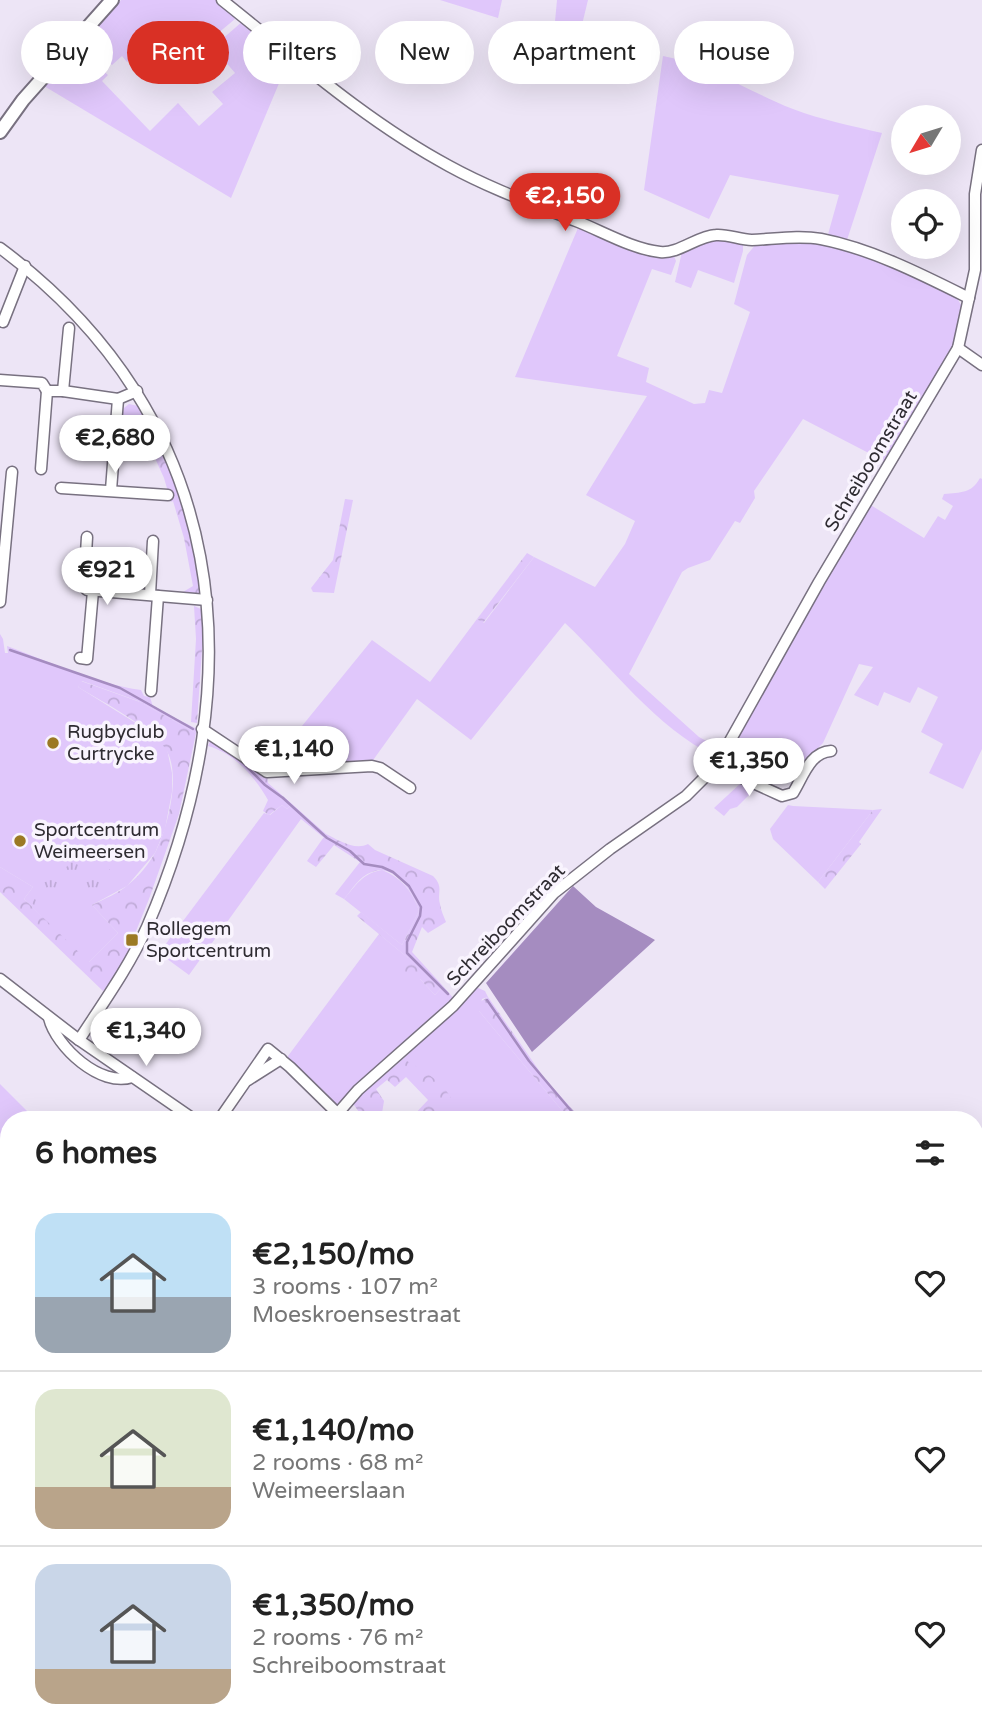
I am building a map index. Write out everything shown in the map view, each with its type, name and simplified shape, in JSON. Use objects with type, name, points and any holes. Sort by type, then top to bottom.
[{"type":"street","points":[[0,132],[23,100],[112,0]]},
{"type":"street","points":[[222,0],[354,104],[408,142],[458,171],[557,214],[645,248],[663,252],[719,234],[748,240],[820,239],[890,262],[969,298]]},
{"type":"street","name":"Schreiboomstraat","points":[[339,1111],[358,1090],[453,1006],[554,893],[685,796],[716,766],[832,559],[958,348],[975,270],[975,194],[982,150]]},
{"type":"street","points":[[0,248],[55,292],[95,334],[137,391],[171,456],[204,568],[209,680],[189,800],[178,840],[147,927],[121,976],[79,1040]]},
{"type":"street","points":[[3,323],[25,266]]},
{"type":"street","points":[[63,391],[69,328]]},
{"type":"street","points":[[958,348],[982,365]]},
{"type":"street","points":[[0,380],[42,383],[47,391],[41,469]]},
{"type":"street","points":[[47,391],[118,399],[137,391]]},
{"type":"street","points":[[111,490],[118,399]]},
{"type":"street","points":[[0,602],[1,558],[12,472]]},
{"type":"street","points":[[61,488],[168,495]]},
{"type":"street","points":[[87,537],[84,587],[87,590],[207,600]]},
{"type":"street","points":[[151,691],[153,541]]},
{"type":"street","points":[[80,658],[87,659],[93,591]]},
{"type":"street","points":[[202,729],[267,772],[372,765],[410,788]]},
{"type":"street","points":[[716,766],[782,796],[789,796],[814,757],[820,752],[831,751]]},
{"type":"street","points":[[0,979],[79,1040],[182,1111]]},
{"type":"street","points":[[49,1018],[51,1027],[60,1039],[85,1065],[111,1078],[132,1077]]},
{"type":"street","points":[[225,1111],[268,1049],[282,1059],[330,1111]]},
{"type":"street","points":[[245,1082],[282,1059]]},
{"type":"green space","points":[[121,0],[216,0],[233,14],[235,19],[229,24],[229,21],[127,21],[127,62],[122,56],[113,64],[113,21],[102,21]]},
{"type":"green space","points":[[440,0],[502,0],[498,18]]},
{"type":"green space","points":[[557,0],[588,0],[583,21],[555,21]]},
{"type":"green space","points":[[243,21],[243,84],[279,84],[231,198],[44,86],[105,84],[150,131],[178,103],[199,126],[223,104],[212,92],[222,84],[229,84],[229,78],[235,73],[229,66],[229,33]]},
{"type":"green space","points":[[663,56],[674,59],[674,84],[738,84],[804,113],[882,133],[846,243],[827,238],[839,195],[730,175],[709,219],[644,190]]},
{"type":"green space","points":[[578,228],[627,246],[674,256],[676,261],[671,275],[652,269],[617,356],[649,368],[646,382],[694,404],[705,403],[709,390],[722,393],[750,312],[734,304],[747,255],[756,244],[826,243],[885,263],[955,295],[963,308],[952,353],[886,462],[803,419],[754,491],[755,498],[740,523],[735,521],[710,560],[682,572],[629,674],[699,737],[721,749],[716,757],[673,730],[565,623],[471,740],[417,699],[371,763],[267,769],[372,640],[430,682],[477,619],[484,623],[534,557],[595,587],[625,544],[635,521],[586,495],[647,396],[515,377]]},
{"type":"green space","points":[[719,238],[743,243],[734,283],[698,270],[691,288],[675,282],[682,252],[700,242]]},
{"type":"green space","points":[[129,404],[138,406],[171,471],[188,519],[201,583],[198,594],[183,592],[193,586],[184,538],[164,478],[139,423],[121,421],[124,408]]},
{"type":"green space","points":[[980,478],[982,749],[963,789],[929,773],[943,744],[921,732],[938,697],[918,687],[910,703],[884,692],[878,706],[854,695],[873,667],[859,664],[823,743],[805,765],[768,745],[750,777],[722,765],[869,504],[924,538],[938,516],[945,520],[953,506],[942,499],[944,494],[969,490]]},
{"type":"green space","points":[[345,499],[353,500],[334,593],[313,592],[311,588],[333,560]]},
{"type":"green space","points":[[527,553],[534,557],[483,623],[477,619]]},
{"type":"green space","points":[[194,606],[201,609],[203,635],[197,723],[191,722],[196,639]]},
{"type":"green space","points":[[0,634],[5,653],[8,653],[7,646],[90,678],[141,690],[144,696],[150,697],[153,707],[197,729],[196,733],[138,701],[82,681],[78,687],[155,735],[167,749],[172,773],[172,792],[165,829],[155,853],[127,886],[92,905],[118,933],[88,963],[24,899],[33,887],[0,867]]},
{"type":"green space","points":[[81,681],[140,702],[196,733],[179,814],[149,899],[128,951],[110,985],[103,991],[0,892],[0,867],[33,887],[24,899],[89,962],[118,933],[92,905],[133,881],[151,860],[161,841],[169,814],[173,785],[170,758],[165,748],[137,723],[78,687]]},
{"type":"green space","points":[[213,739],[267,775],[268,783],[292,804],[287,809],[282,805],[269,815],[263,811],[268,800],[263,791],[235,760],[208,746]]},
{"type":"green space","points":[[742,782],[755,789],[724,816],[714,808]]},
{"type":"green space","points":[[292,804],[326,834],[323,837],[301,819],[189,975],[159,953],[264,813],[270,815],[282,805],[287,809]]},
{"type":"green space","points":[[788,805],[873,810],[818,882],[773,839],[770,829]]},
{"type":"green space","points":[[882,809],[859,842],[861,844],[825,889],[818,882],[873,810]]},
{"type":"green space","points":[[326,834],[352,845],[368,844],[375,850],[433,876],[436,880],[440,907],[446,922],[428,933],[422,927],[412,952],[443,986],[435,995],[420,979],[414,979],[403,972],[403,965],[408,958],[357,916],[361,912],[402,945],[419,911],[408,888],[395,876],[380,870],[363,877],[344,899],[335,894],[360,862],[334,845],[316,867],[307,861]]},
{"type":"green space","points":[[78,850],[128,881],[95,899],[76,879],[43,914],[32,903],[40,889],[35,885],[52,858],[67,867]]},
{"type":"green space","points":[[382,870],[405,886],[419,911],[402,945],[344,899],[365,877]]},
{"type":"green space","points":[[379,934],[408,958],[420,979],[435,995],[443,986],[454,999],[336,1106],[288,1061],[288,1056]]},
{"type":"green space","points":[[476,987],[485,991],[488,997],[482,999],[479,1011],[562,1111],[445,1111],[403,1059]]},
{"type":"green space","points":[[488,997],[545,1079],[574,1111],[562,1111],[479,1011],[478,1003]]},
{"type":"green space","points":[[403,1059],[427,1073],[443,1087],[449,1094],[455,1111],[418,1111],[428,1100],[406,1077],[395,1087],[387,1080],[376,1089],[384,1101],[382,1111],[358,1111],[352,1102]]},
{"type":"green space","points":[[0,1084],[27,1111],[0,1111]]},
{"type":"shaded area","points":[[573,886],[596,907],[655,940],[532,1052],[486,983]]},
{"type":"waterway","points":[[10,650],[120,688],[193,729]]},
{"type":"waterway","points":[[239,759],[327,838],[350,851],[364,864],[393,872],[409,886],[421,907],[420,916],[407,942],[407,953],[448,994]]},
{"type":"waterway","points":[[487,1000],[529,1061],[571,1111]]},
{"type":"place","name":"Rugbyclub Curtrycke","points":[[53,743]]},
{"type":"place","name":"Sportcentrum Weimeersen","points":[[20,841]]},
{"type":"place","name":"Rollegem Sportcentrum","points":[[132,940]]}]
